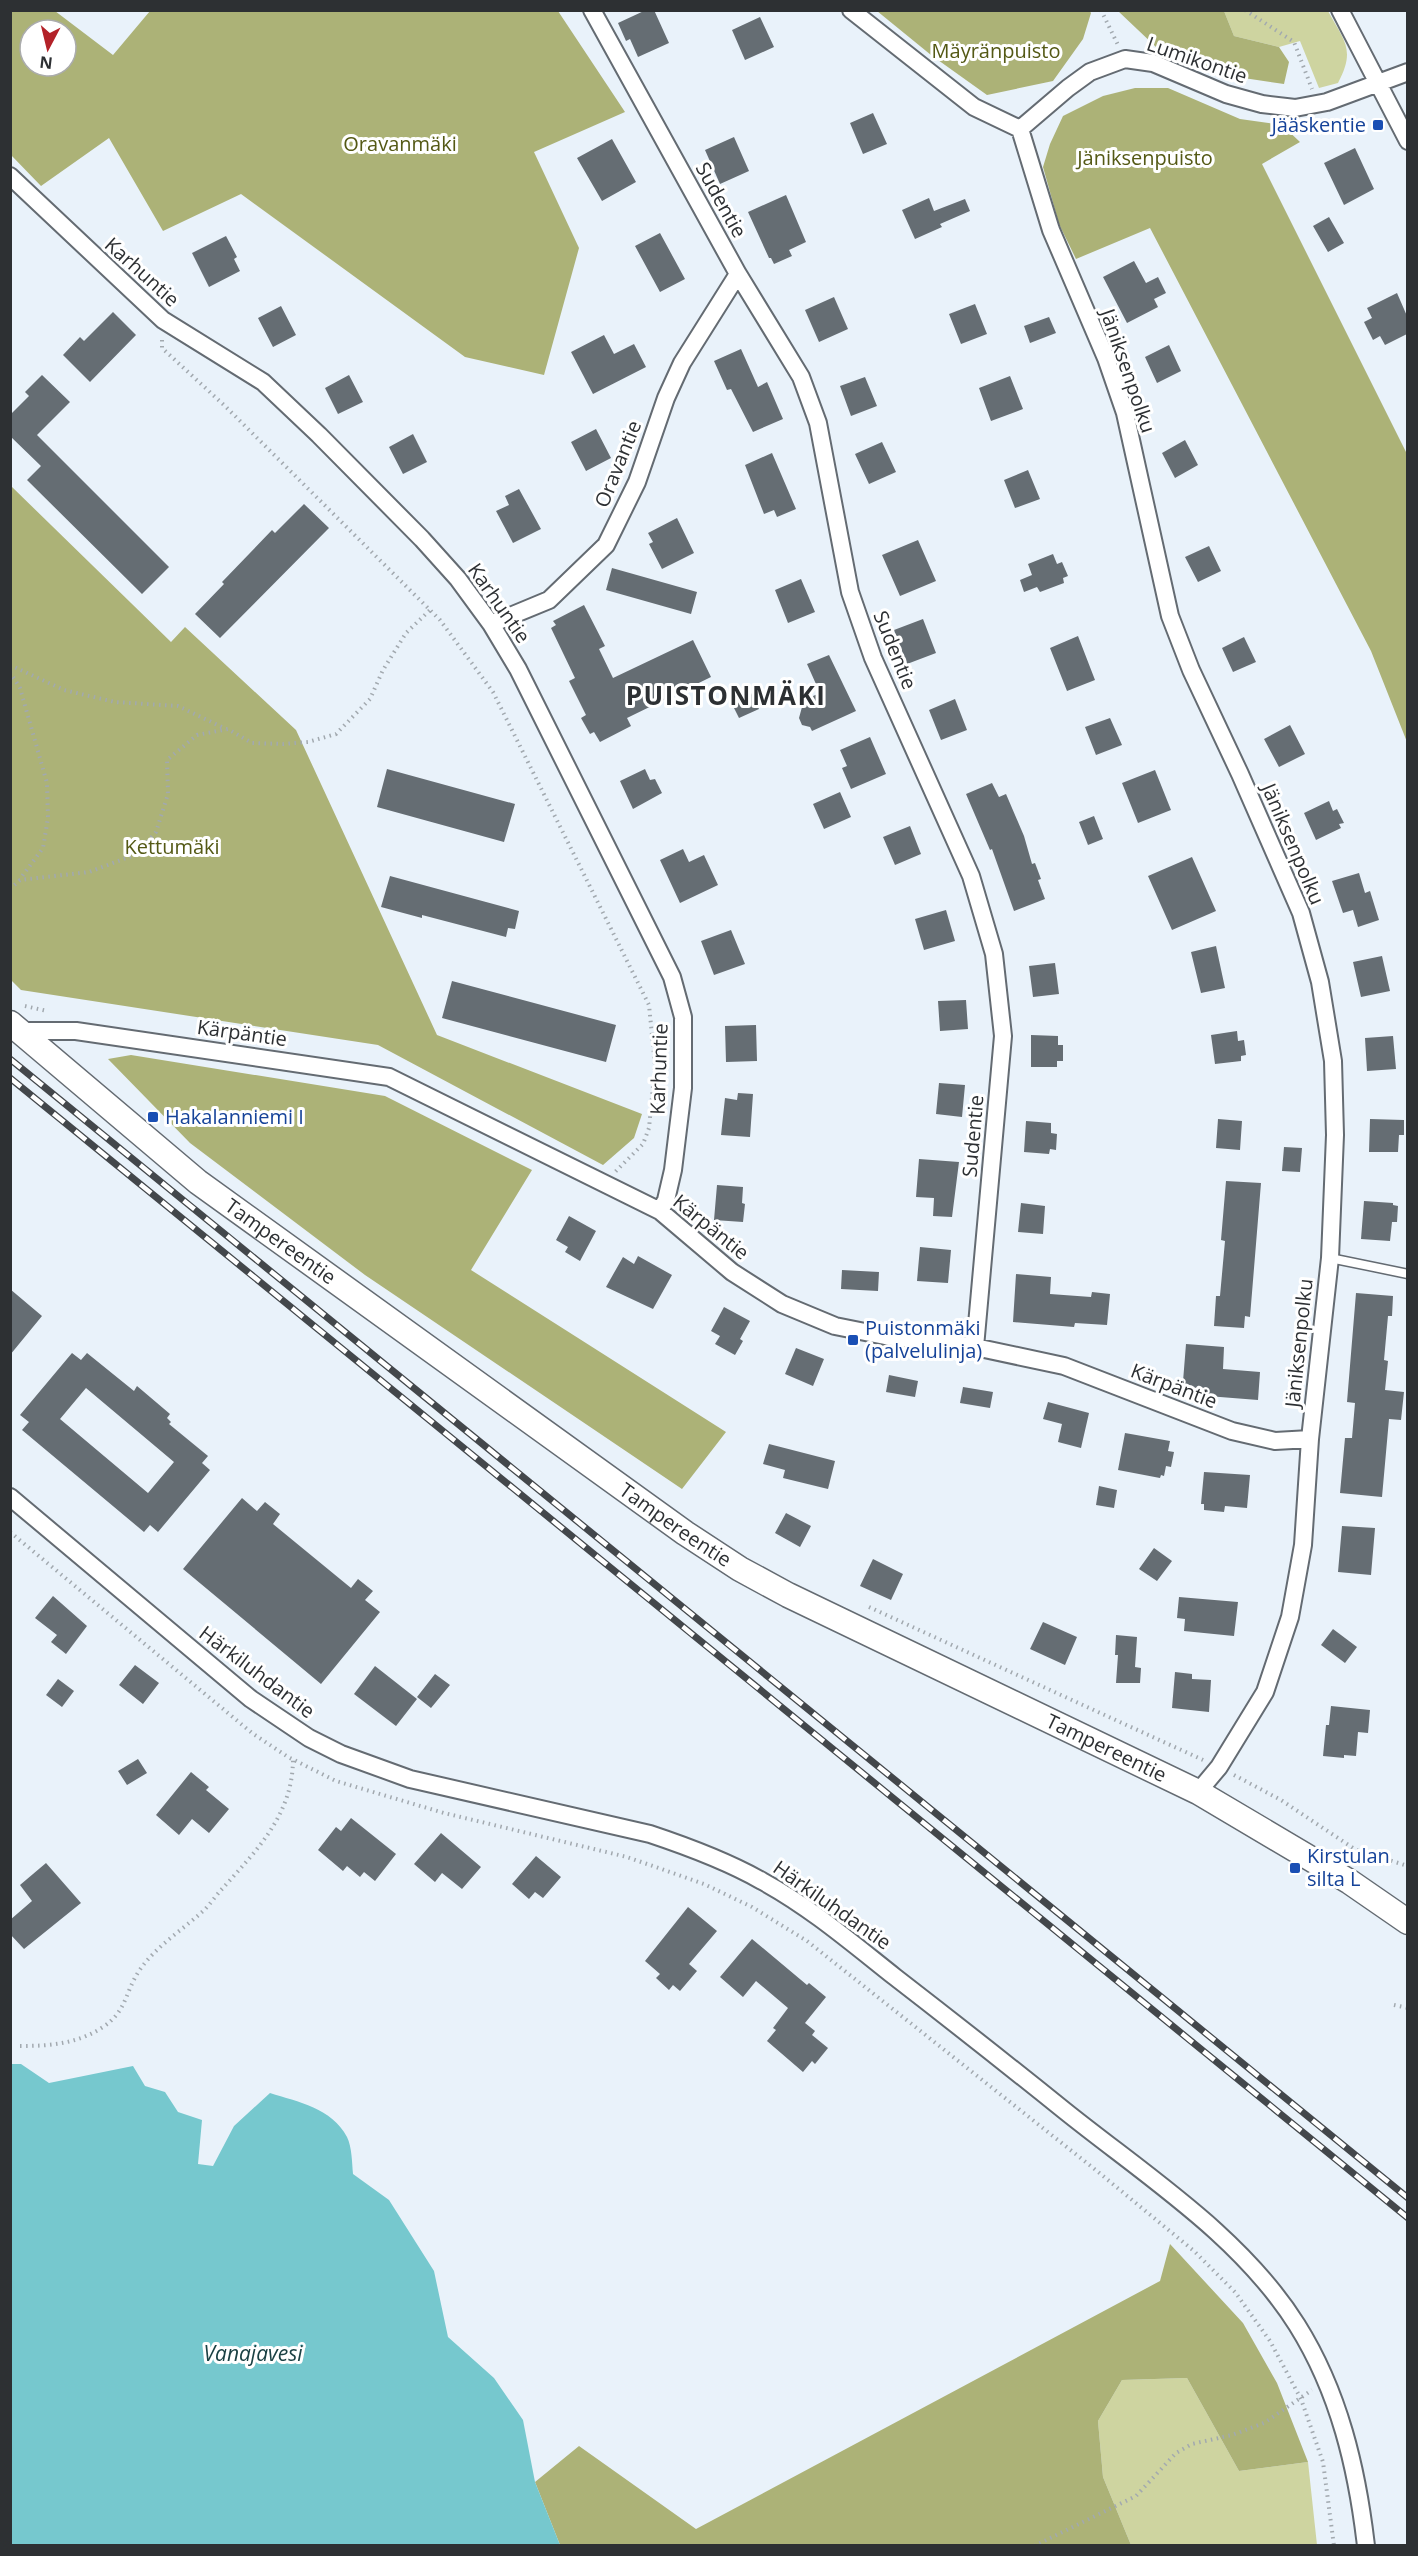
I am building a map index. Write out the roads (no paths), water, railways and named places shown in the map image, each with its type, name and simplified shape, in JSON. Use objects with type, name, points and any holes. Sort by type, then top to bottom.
[{"type":"main road","name":"Tampereentie","points":[[16,1019],[198,1182],[685,1533],[740,1569],[788,1595],[1198,1792],[1350,1882],[1407,1922]]},
{"type":"street","name":"Sudentie","points":[[592,10],[738,274],[801,377],[818,423],[850,592],[873,658],[971,876],[994,954],[1003,1036],[975,1347]]},
{"type":"street","points":[[850,10],[974,107],[1020,129]]},
{"type":"street","points":[[1340,10],[1407,141]]},
{"type":"street","name":"Lumikontie","points":[[1020,129],[1090,72],[1125,59],[1153,63],[1200,84],[1262,104],[1295,108],[1318,104],[1407,72]]},
{"type":"street","name":"Jäniksenpolku","points":[[1020,129],[1051,231],[1106,358],[1125,413],[1170,616],[1191,670],[1240,774],[1301,914],[1320,982],[1333,1061],[1335,1135],[1330,1258],[1310,1439],[1303,1545],[1290,1617],[1265,1692],[1219,1767],[1198,1792]]},
{"type":"street","name":"Karhuntie","points":[[10,176],[163,320],[263,382],[422,539],[458,579],[491,624],[518,669],[672,977],[683,1017],[683,1088],[673,1170],[666,1200],[660,1211]]},
{"type":"street","name":"Oravantie","points":[[491,624],[549,600],[606,544],[637,482],[666,398],[682,363],[738,274]]},
{"type":"street","name":"Kärpäntie","points":[[16,1019],[76,1031],[389,1077],[660,1211],[732,1272],[782,1304],[835,1326],[885,1336],[975,1347],[1064,1366],[1232,1431],[1275,1441],[1310,1439]]},
{"type":"street","name":"Härkiluhdantie","points":[[10,1497],[251,1699],[309,1738],[341,1754],[410,1779],[650,1834],[726,1862],[794,1900],[990,2051],[1215,2231],[1245,2260],[1297,2326],[1325,2379],[1346,2434],[1360,2493],[1366,2546]]},
{"type":"lane","points":[[1330,1258],[1407,1274]]},
{"type":"water","name":"Vanajavesi","points":[[10,2064],[21,2064],[49,2083],[133,2066],[145,2086],[165,2092],[178,2112],[202,2120],[198,2164],[213,2166],[234,2126],[270,2093],[313,2107],[333,2119],[349,2141],[353,2174],[389,2200],[434,2271],[448,2337],[494,2378],[523,2420],[535,2482],[560,2545],[11,2545]]},
{"type":"railway","points":[[10,1059],[1408,2198]]},
{"type":"railway","points":[[10,1078],[1408,2218]]},
{"type":"place","name":"Jääskentie","points":[[1378,125]]},
{"type":"place","name":"Hakalanniemi I","points":[[153,1117]]},
{"type":"place","name":"Puistonmäki (palvelulinja)","points":[[853,1340]]},
{"type":"place","name":"Kirstulan silta L","points":[[1295,1868]]},
{"type":"district","name":"PUISTONMÄKI","points":[[726,696]]},
{"type":"park label","name":"Mäyränpuisto","points":[[996,51]]},
{"type":"park label","name":"Oravanmäki","points":[[400,144]]},
{"type":"park label","name":"Jäniksenpuisto","points":[[1145,158]]},
{"type":"park label","name":"Kettumäki","points":[[172,847]]}]
